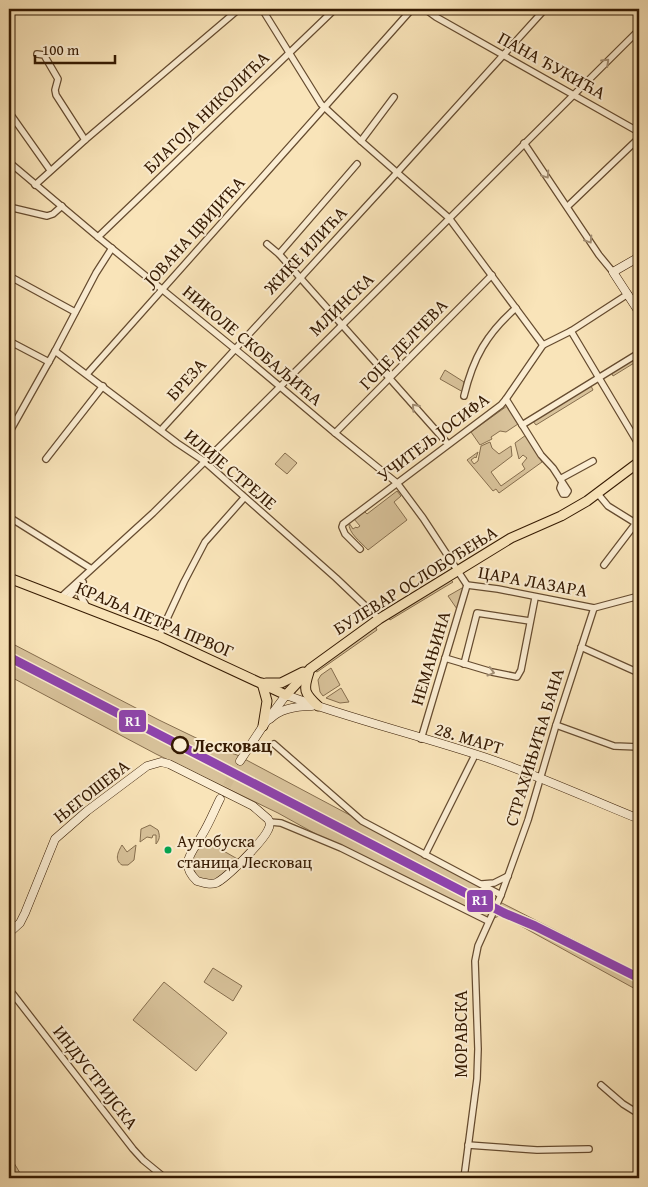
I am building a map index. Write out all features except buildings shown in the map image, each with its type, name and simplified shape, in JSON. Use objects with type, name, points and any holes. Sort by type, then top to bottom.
[{"type":"main road","name":"БУЛЕВАР ОСЛОБОЂЕЊА","points":[[286,694],[310,669],[379,619],[511,538],[568,512],[598,494],[639,462]]},
{"type":"main road","name":"КРАЉА ПЕТРА ПРВОГ","points":[[9,578],[159,636],[286,694]]},
{"type":"main road","points":[[263,726],[267,701],[262,683],[281,683],[310,669]]},
{"type":"main road","points":[[310,669],[305,690],[318,706]]},
{"type":"street","points":[[35,185],[50,170],[239,9]]},
{"type":"street","points":[[262,9],[324,107],[449,218],[542,345]]},
{"type":"street","name":"БЛАГОЈА НИКОЛИЋА","points":[[98,237],[335,9]]},
{"type":"street","name":"ЈОВАНА ЦВИЈИЋА","points":[[87,374],[412,9]]},
{"type":"street","name":"ПАНА ЂУКИЋА","points":[[425,9],[639,132]]},
{"type":"street","name":"ЖИКЕ ИЛИЋА","points":[[234,348],[397,173],[545,9]]},
{"type":"street","name":"МЛИНСКА","points":[[64,598],[90,570],[153,513],[341,324],[639,30]]},
{"type":"street","points":[[38,54],[44,55],[50,65],[58,80],[55,90],[56,95],[85,140]]},
{"type":"street","points":[[361,141],[394,98]]},
{"type":"street","points":[[9,112],[50,170]]},
{"type":"street","points":[[568,206],[639,138]]},
{"type":"street","points":[[524,143],[639,312]]},
{"type":"street","name":"НИКОЛЕ СКОБАЉИЋА","points":[[9,162],[335,433],[397,482],[457,570]]},
{"type":"street","points":[[279,254],[357,164]]},
{"type":"street","points":[[9,207],[50,216],[62,206]]},
{"type":"street","points":[[267,244],[279,254],[448,444]]},
{"type":"street","points":[[9,433],[96,273],[112,248]]},
{"type":"street","points":[[613,272],[639,257]]},
{"type":"street","name":"ГОЦЕ ДЕЛЧЕВА","points":[[335,433],[492,275]]},
{"type":"street","points":[[9,276],[75,312]]},
{"type":"street","name":"УЧИТЕЉ ЈОСИФА","points":[[360,549],[346,534],[342,527],[343,524],[506,400],[542,345],[571,330],[628,294]]},
{"type":"street","points":[[464,396],[470,373],[488,337],[516,308]]},
{"type":"street","points":[[571,330],[639,445]]},
{"type":"street","points":[[9,341],[49,362]]},
{"type":"street","name":"БРЕЗА","points":[[161,430],[234,348]]},
{"type":"street","name":"ИЛИЈЕ СТРЕЛЕ","points":[[55,351],[204,462],[336,578],[379,619]]},
{"type":"street","points":[[522,425],[639,353]]},
{"type":"street","points":[[46,458],[103,386]]},
{"type":"street","points":[[506,400],[561,481],[593,461]]},
{"type":"street","points":[[598,494],[608,506],[638,524],[604,565]]},
{"type":"street","points":[[159,636],[205,542],[244,498]]},
{"type":"street","name":"КРАЉА ПЕТРА ПРВОГ","points":[[9,517],[90,570]]},
{"type":"street","points":[[64,598],[79,586],[90,570]]},
{"type":"street","name":"ЦАРА ЛАЗАРА","points":[[457,570],[467,585],[498,589],[535,598],[594,608],[639,596]]},
{"type":"street","name":"НЕМАЊИНА","points":[[421,739],[467,585]]},
{"type":"street","points":[[79,586],[82,601],[91,609]]},
{"type":"street","points":[[445,658],[492,672],[517,677],[521,670],[535,598]]},
{"type":"street","name":"СТРАХИЊИЋА БАНА","points":[[501,895],[528,820],[556,725],[594,608]]},
{"type":"street","points":[[464,664],[477,613],[530,621]]},
{"type":"street","points":[[581,647],[639,672]]},
{"type":"street","name":"28. МАРТ","points":[[286,694],[421,739],[475,754],[540,777],[639,819]]},
{"type":"street","name":"БУЛЕВАР ОСЛОБОЂЕЊА","points":[[240,761],[286,694]]},
{"type":"street","points":[[263,726],[273,716],[291,709],[318,706]]},
{"type":"street","points":[[556,725],[614,746],[639,747]]},
{"type":"street","points":[[274,744],[362,821],[501,895]]},
{"type":"street","points":[[425,855],[475,754]]},
{"type":"street","name":"ЊЕГОШЕВА","points":[[9,933],[20,923],[52,844],[59,834],[147,766],[161,762],[169,764],[262,812],[270,822]]},
{"type":"street","points":[[220,799],[201,838],[191,850],[189,857],[188,865],[190,872],[197,881],[213,884],[222,879],[261,840],[268,831],[270,822],[281,823],[341,848],[488,921]]},
{"type":"street","points":[[480,884],[489,884],[508,876]]},
{"type":"street","name":"МОРАВСКА","points":[[464,1178],[477,1079],[475,961],[478,946],[501,895]]},
{"type":"street","name":"ИНДУСТРИЈСКА","points":[[9,989],[142,1160],[165,1178]]},
{"type":"street","points":[[601,1085],[623,1104],[639,1114]]},
{"type":"street","points":[[468,1145],[537,1150],[588,1149]]},
{"type":"shaded area","points":[[639,355],[639,360],[613,376],[611,372]]},
{"type":"shaded area","points":[[445,370],[464,382],[463,392],[440,379]]},
{"type":"shaded area","points":[[590,384],[593,390],[536,425],[532,420]]},
{"type":"shaded area","points":[[507,406],[518,424],[506,432],[500,431],[491,437],[492,439],[480,445],[471,432]]},
{"type":"shaded area","points":[[526,435],[542,462],[499,493],[496,489],[493,491],[467,460],[478,452],[476,458],[471,460],[474,464],[478,461],[481,446],[490,442],[492,448],[499,454],[511,446],[512,456],[491,472],[501,486],[525,469],[522,464],[527,458],[523,455],[519,459],[515,443]]},
{"type":"shaded area","points":[[285,453],[297,463],[287,474],[275,464]]},
{"type":"shaded area","points":[[397,491],[401,496],[394,502],[407,520],[368,550],[353,534],[349,523],[353,529],[360,526],[354,519],[364,511],[367,514]]},
{"type":"shaded area","points":[[450,579],[453,582],[390,620],[388,617]]},
{"type":"shaded area","points":[[462,588],[463,591],[457,609],[448,596]]},
{"type":"shaded area","points":[[375,626],[377,630],[317,672],[315,671]]},
{"type":"shaded area","points":[[9,642],[159,720],[219,749],[237,755],[500,895],[498,901],[639,973],[639,991],[501,915],[488,921],[341,848],[278,813],[156,754],[9,676]]},
{"type":"shaded area","points":[[331,668],[340,685],[323,696],[320,692],[318,680],[321,675]]},
{"type":"shaded area","points":[[341,688],[349,702],[340,703],[326,698]]},
{"type":"shaded area","points":[[150,825],[158,830],[159,837],[156,844],[156,835],[153,835],[152,838],[147,837],[140,842],[141,829]]},
{"type":"shaded area","points":[[201,838],[241,861],[219,882],[194,878],[189,857]]},
{"type":"shaded area","points":[[122,845],[127,852],[136,845],[134,860],[128,865],[122,865],[117,858]]},
{"type":"shaded area","points":[[213,968],[242,986],[233,1001],[204,982]]},
{"type":"shaded area","points":[[164,982],[227,1033],[196,1071],[133,1020]]},
{"type":"shaded area","points":[[11,1158],[23,1178],[9,1178],[9,1159]]},
{"type":"tunnel","points":[[221,797],[240,761]]},
{"type":"transit line","name":"R1","points":[[9,657],[504,913],[535,926],[639,978]]},
{"type":"place","name":"Лесковац","points":[[180,745]]},
{"type":"place","name":"Аутобуска станица Лесковац","points":[[168,850]]}]
